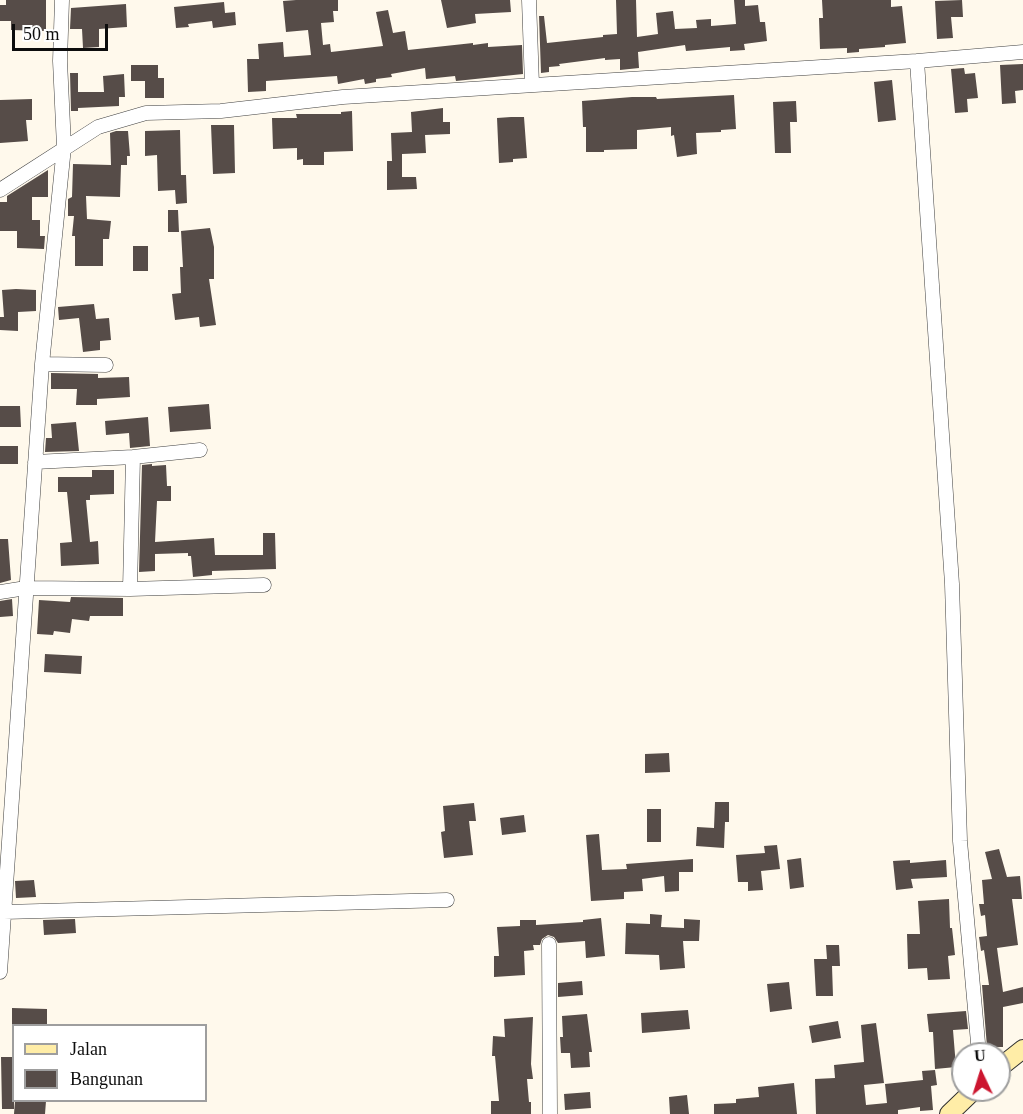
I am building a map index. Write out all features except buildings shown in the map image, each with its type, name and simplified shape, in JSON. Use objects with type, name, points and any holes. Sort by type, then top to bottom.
[{"type":"street","points":[[0,972],[4,912],[7,767],[26,588],[42,364],[64,147],[60,61],[62,0]]},
{"type":"street","points":[[529,0],[532,85]]},
{"type":"street","points":[[0,190],[98,127],[146,113],[221,111],[343,97],[917,61],[1023,52]]},
{"type":"street","points":[[917,61],[952,584],[960,841],[978,1042]]},
{"type":"street","points":[[42,364],[106,365]]},
{"type":"street","points":[[35,462],[200,450]]},
{"type":"street","points":[[130,589],[133,456]]},
{"type":"street","points":[[0,592],[26,588],[130,589],[264,585]]},
{"type":"street","points":[[4,912],[447,900]]},
{"type":"street","points":[[549,944],[550,1114]]},
{"type":"street","points":[[1011,1058],[1023,1049]]},
{"type":"street","points":[[949,1114],[962,1102]]}]
